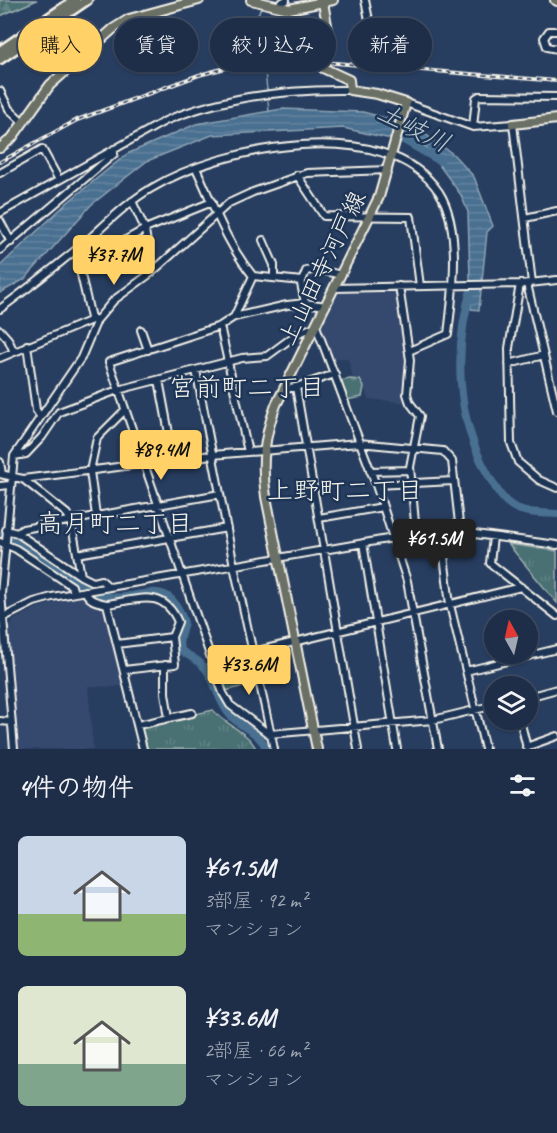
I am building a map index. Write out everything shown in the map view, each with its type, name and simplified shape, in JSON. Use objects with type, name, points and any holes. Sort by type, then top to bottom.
[{"type":"highway","points":[[0,51],[75,0]]},
{"type":"highway","points":[[0,59],[87,0]]},
{"type":"main road","points":[[0,148],[12,138],[58,76],[121,24],[199,0]]},
{"type":"main road","points":[[251,0],[293,9],[333,0]]},
{"type":"main road","points":[[323,1],[327,25],[323,68],[349,80],[350,90],[377,94],[404,107]]},
{"type":"main road","name":"上山田寺河戸線","points":[[317,749],[265,485],[264,451],[270,421],[369,217],[388,170],[404,107]]},
{"type":"main road","points":[[513,124],[557,119]]},
{"type":"street","points":[[276,6],[286,0]]},
{"type":"street","points":[[365,0],[369,18]]},
{"type":"street","points":[[555,49],[545,45],[543,38],[549,31],[557,31]]},
{"type":"street","points":[[0,213],[165,121],[211,104],[295,91],[350,90]]},
{"type":"street","points":[[0,91],[9,109],[23,122]]},
{"type":"street","points":[[473,127],[478,96],[557,97]]},
{"type":"street","points":[[404,107],[473,127],[513,124],[525,218],[527,284],[543,355],[554,385],[557,411]]},
{"type":"street","points":[[0,309],[34,284],[132,201],[174,176],[196,168],[276,149],[341,144],[391,154],[426,178],[443,201],[453,234],[453,285],[448,334],[409,351]]},
{"type":"street","points":[[0,173],[42,149],[59,180]]},
{"type":"street","points":[[0,250],[114,154],[114,149]]},
{"type":"street","points":[[196,168],[235,255],[253,276],[274,276],[302,281]]},
{"type":"street","points":[[0,358],[94,319],[114,300],[151,273],[216,214],[253,192],[297,175],[388,170]]},
{"type":"street","points":[[297,175],[324,216],[411,217],[420,286]]},
{"type":"street","points":[[132,201],[145,229],[151,273]]},
{"type":"street","points":[[14,749],[1,618],[2,543],[6,530],[11,475],[14,456],[81,358],[94,319],[80,266],[145,229],[212,202]]},
{"type":"street","points":[[525,218],[557,211]]},
{"type":"street","points":[[0,221],[11,242]]},
{"type":"street","points":[[263,240],[274,266],[274,276]]},
{"type":"street","points":[[305,303],[302,281],[306,271],[317,269],[341,275]]},
{"type":"street","points":[[234,317],[253,276]]},
{"type":"street","points":[[335,288],[527,284],[557,280]]},
{"type":"street","points":[[527,284],[509,364],[513,454],[539,480],[557,488]]},
{"type":"street","points":[[399,286],[409,351],[407,394],[410,403],[420,416],[410,470],[416,534]]},
{"type":"street","points":[[326,306],[305,303],[234,317],[220,326],[109,362],[212,662],[230,705],[269,734],[433,720],[484,708]]},
{"type":"street","points":[[220,326],[226,363],[248,452]]},
{"type":"street","points":[[14,456],[26,454],[42,437],[59,412],[118,390],[226,363],[267,356],[297,334],[316,326],[394,538],[415,614],[438,749]]},
{"type":"street","points":[[0,330],[8,339],[14,352]]},
{"type":"street","points":[[141,330],[148,350]]},
{"type":"street","points":[[27,345],[36,410],[40,416]]},
{"type":"street","points":[[509,364],[543,355]]},
{"type":"street","points":[[196,370],[234,566],[274,749]]},
{"type":"street","points":[[285,388],[297,387],[334,374]]},
{"type":"street","points":[[159,380],[174,460]]},
{"type":"street","points":[[297,387],[358,749]]},
{"type":"street","points":[[96,516],[90,471],[97,438],[125,410]]},
{"type":"street","points":[[23,479],[174,460],[359,442],[443,451],[452,461],[460,532]]},
{"type":"street","points":[[0,462],[1,474],[23,479],[71,520],[81,576]]},
{"type":"street","points":[[370,471],[410,470]]},
{"type":"street","points":[[376,486],[453,481]]},
{"type":"street","points":[[0,486],[10,486]]},
{"type":"street","points":[[17,533],[23,529],[220,494]]},
{"type":"street","points":[[319,518],[383,507]]},
{"type":"street","points":[[77,554],[227,528]]},
{"type":"street","points":[[6,530],[17,533],[81,576],[93,582],[101,580],[109,587]]},
{"type":"street","points":[[441,531],[450,605],[485,749]]},
{"type":"street","points":[[1,618],[34,602],[74,593],[416,534],[441,531],[460,532],[557,546]]},
{"type":"street","points":[[493,537],[490,563],[557,616]]},
{"type":"street","points":[[2,543],[72,586],[74,593]]},
{"type":"street","points":[[363,543],[397,749]]},
{"type":"street","points":[[212,662],[520,587]]},
{"type":"street","points":[[85,591],[87,597],[107,604],[160,599],[168,604],[177,622],[172,637],[175,664],[124,670]]},
{"type":"street","points":[[107,604],[143,749]]},
{"type":"street","points":[[117,644],[172,637]]},
{"type":"street","points":[[466,671],[557,649]]},
{"type":"street","points":[[165,665],[165,699],[169,718]]},
{"type":"street","points":[[538,694],[557,689]]},
{"type":"street","points":[[138,725],[192,713]]},
{"type":"street","points":[[0,721],[11,722]]},
{"type":"street","points":[[522,730],[526,748],[557,736]]},
{"type":"shaded area","points":[[399,286],[409,351],[406,393],[410,403],[368,399],[362,380],[353,378],[348,358],[329,358],[316,326],[335,288]]},
{"type":"shaded area","points":[[83,595],[91,604],[105,608],[124,685],[88,686],[93,749],[17,749],[9,631],[14,620],[37,608]]},
{"type":"green space","points":[[0,0],[37,0],[0,16]]},
{"type":"green space","points":[[360,380],[364,387],[362,397],[346,400],[339,381]]},
{"type":"green space","points":[[508,544],[557,551],[557,603]]},
{"type":"green space","points":[[251,656],[256,683],[225,691],[215,664]]},
{"type":"green space","points":[[213,710],[248,738],[256,749],[145,749],[141,728],[143,726]]},
{"type":"water","points":[[282,109],[363,112],[412,125],[453,154],[474,177],[493,226],[487,232],[479,310],[471,309],[468,212],[461,195],[426,147],[343,128],[212,135],[147,161],[91,205],[25,279],[0,293],[0,266],[68,202],[127,154],[196,124]]},
{"type":"waterway","points":[[257,18],[261,7]]},
{"type":"waterway","points":[[265,72],[267,90]]},
{"type":"waterway","points":[[268,101],[269,112]]},
{"type":"waterway","name":"土岐川","points":[[402,139],[440,161]]},
{"type":"waterway","name":"土岐川","points":[[473,283],[462,332],[460,357],[464,407],[478,455],[500,494],[512,506],[534,513],[557,514]]},
{"type":"waterway","points":[[0,535],[33,551],[99,594],[124,597],[159,593],[168,597],[177,606],[184,623],[180,635],[180,649],[206,669],[230,715],[259,737],[267,749]]},
{"type":"railway","points":[[0,162],[77,120],[199,75],[241,64],[298,60],[557,81]]},
{"type":"district","name":"宮前町二丁目","points":[[247,387]]},
{"type":"district","name":"上野町二丁目","points":[[345,490]]},
{"type":"district","name":"高月町二丁目","points":[[115,523]]}]
